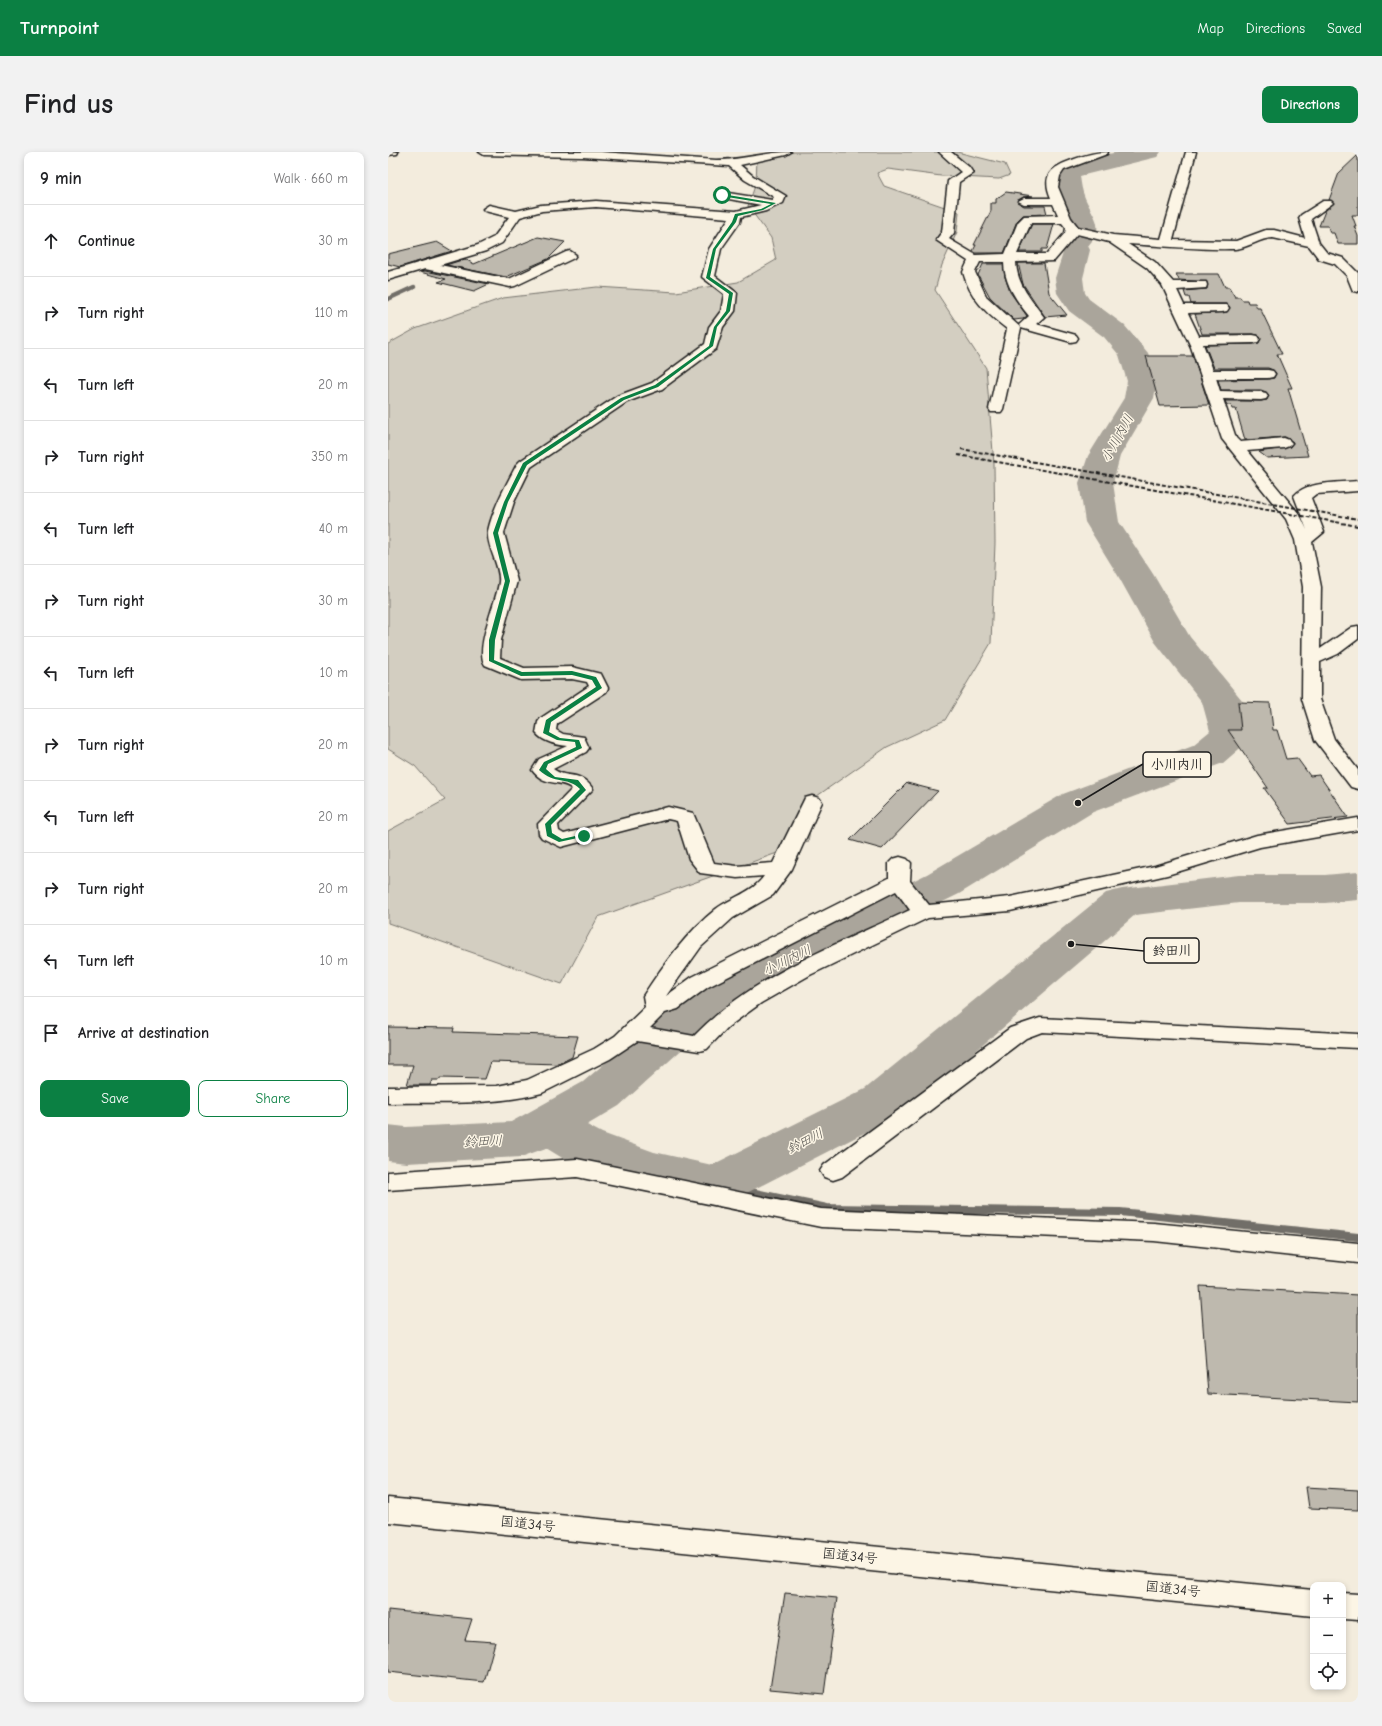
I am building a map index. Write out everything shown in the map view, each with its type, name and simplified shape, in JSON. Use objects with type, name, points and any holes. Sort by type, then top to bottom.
[{"type":"main road","points":[[388,152],[393,152]]},
{"type":"main road","points":[[484,152],[582,154],[732,163],[786,152]]},
{"type":"main road","points":[[582,154],[599,152]]},
{"type":"main road","points":[[732,163],[743,152]]},
{"type":"main road","points":[[944,152],[965,169],[966,173],[954,181],[948,233],[942,240],[975,260]]},
{"type":"main road","points":[[1071,338],[1020,326],[984,305],[972,285],[969,272],[975,260],[980,258],[1050,258],[1070,234],[1071,226],[1052,187],[1054,176],[1060,168],[1103,152]]},
{"type":"main road","points":[[1166,242],[1191,152]]},
{"type":"main road","points":[[489,209],[516,215],[540,208],[596,204],[736,215],[762,209],[779,201],[780,196],[749,178],[732,163]]},
{"type":"main road","points":[[722,195],[774,203]]},
{"type":"main road","points":[[1024,201],[1058,201]]},
{"type":"main road","points":[[1327,203],[1302,213],[1313,243],[1323,256],[1339,261],[1353,275],[1358,288]]},
{"type":"main road","points":[[388,276],[482,248],[498,240],[516,215]]},
{"type":"main road","points":[[736,215],[734,222],[715,249],[708,278],[731,293],[728,311],[716,327],[711,346],[657,386],[622,399],[525,464],[506,502],[496,533],[508,581],[492,640],[491,661],[521,674],[572,673],[594,678],[599,688],[548,722],[546,733],[559,739],[577,741],[579,748],[546,763],[542,770],[553,778],[576,782],[583,790],[548,824],[549,834],[561,841],[668,813],[686,817],[700,859],[707,869],[737,872],[780,869]]},
{"type":"main road","points":[[996,409],[1020,326],[1037,316],[1022,300],[1014,281],[1010,259],[1024,222],[1028,219],[1071,226],[1109,238],[1182,244],[1237,245],[1266,234],[1274,234],[1293,240],[1313,243]]},
{"type":"main road","points":[[1109,238],[1151,265],[1168,286],[1194,340],[1229,439],[1269,477],[1294,518],[1303,540],[1312,587],[1311,699],[1325,740],[1358,782]]},
{"type":"main road","points":[[426,265],[510,283],[570,255]]},
{"type":"main road","points":[[1353,275],[1358,262]]},
{"type":"main road","points":[[1168,286],[1201,286]]},
{"type":"main road","points":[[1180,309],[1222,308]]},
{"type":"main road","points":[[1194,340],[1253,339]]},
{"type":"main road","points":[[1207,374],[1268,374]]},
{"type":"main road","points":[[1214,395],[1261,396]]},
{"type":"main road","points":[[1236,446],[1284,443]]},
{"type":"main road","points":[[1303,540],[1316,532],[1302,496],[1312,490],[1358,486]]},
{"type":"main road","points":[[1312,660],[1332,650],[1358,631]]},
{"type":"main road","points":[[657,1008],[654,996],[693,942],[726,913],[765,890],[780,869],[812,802]]},
{"type":"main road","points":[[635,1033],[699,1044],[720,1022],[752,998],[802,970],[922,910],[1010,904],[1160,871],[1257,841],[1358,824]]},
{"type":"main road","points":[[388,1095],[497,1094],[533,1087],[602,1054],[635,1033],[657,1008],[670,1004],[700,982],[900,872],[922,910]]},
{"type":"main road","points":[[833,1172],[1018,1034],[1040,1025],[1358,1041]]},
{"type":"main road","points":[[388,1181],[577,1168],[821,1218],[1154,1232],[1358,1254]]},
{"type":"main road","name":"国道34号","points":[[388,1510],[1310,1603]]},
{"type":"main road","points":[[1346,1606],[1358,1607]]},
{"type":"shaded area","points":[[790,152],[957,152],[1005,164],[1010,175],[999,179],[941,176],[888,169],[877,173],[884,186],[959,212],[957,232],[942,265],[935,290],[986,368],[994,464],[995,543],[991,643],[945,720],[887,747],[817,796],[808,842],[598,917],[562,984],[388,923],[388,831],[445,800],[415,766],[388,749],[388,344],[415,329],[503,298],[597,287],[676,292],[738,282],[776,260],[771,238],[748,206],[756,183],[757,159]]},
{"type":"building","points":[[1358,155],[1358,215],[1352,215],[1356,226],[1354,226],[1358,236],[1358,244],[1338,244],[1334,233],[1330,233],[1328,226],[1319,226],[1325,211],[1334,203],[1329,200],[1339,173]]},
{"type":"building","points":[[1006,192],[1033,196],[1023,197],[1017,202],[1024,206],[1045,206],[1047,214],[1023,215],[1017,221],[1004,253],[976,253],[973,251],[976,245],[974,245],[991,211],[991,203],[996,203],[996,199]]},
{"type":"building","points":[[1032,224],[1054,224],[1047,249],[1042,249],[1042,252],[1019,252]]},
{"type":"building","points":[[538,237],[565,242],[548,259],[506,277],[446,265],[465,259],[474,264]]},
{"type":"building","points":[[437,242],[452,251],[400,267],[388,264],[388,254]]},
{"type":"building","points":[[1018,263],[1044,263],[1049,293],[1067,315],[1045,317],[1023,284]]},
{"type":"building","points":[[983,264],[1003,264],[1005,277],[1010,292],[1027,316],[1023,319],[1014,320],[990,297],[978,275]]},
{"type":"building","points":[[425,271],[489,284],[474,291],[438,282],[446,279],[420,272]]},
{"type":"building","points":[[1176,274],[1219,274],[1225,287],[1229,287],[1235,297],[1240,297],[1242,300],[1247,300],[1248,303],[1255,303],[1257,308],[1260,308],[1282,354],[1277,354],[1292,388],[1288,388],[1308,456],[1267,458],[1259,452],[1290,447],[1293,442],[1285,437],[1245,440],[1236,409],[1232,409],[1231,405],[1227,405],[1225,401],[1261,401],[1267,400],[1269,395],[1261,390],[1221,390],[1218,380],[1268,379],[1274,378],[1276,373],[1268,368],[1214,368],[1205,345],[1253,344],[1259,343],[1261,338],[1258,335],[1253,334],[1202,334],[1195,314],[1227,312],[1230,307],[1227,304],[1191,304],[1189,297],[1186,297],[1184,291],[1207,289],[1207,282],[1179,280]]},
{"type":"building","points":[[1146,356],[1193,356],[1209,405],[1160,406]]},
{"type":"building","points":[[1238,702],[1270,703],[1273,730],[1277,730],[1286,759],[1297,758],[1310,776],[1319,775],[1348,817],[1290,824],[1264,788],[1268,788],[1228,730],[1241,730]]},
{"type":"building","points":[[907,783],[938,791],[882,849],[850,840]]},
{"type":"building","points":[[388,1027],[454,1028],[453,1032],[578,1036],[572,1057],[558,1064],[491,1062],[485,1079],[440,1078],[439,1080],[432,1080],[430,1085],[407,1085],[413,1065],[388,1065]]},
{"type":"building","points":[[1200,1286],[1358,1295],[1358,1402],[1208,1394]]},
{"type":"building","points":[[1306,1487],[1358,1490],[1358,1510],[1309,1508]]},
{"type":"building","points":[[785,1593],[837,1598],[824,1694],[770,1689]]},
{"type":"building","points":[[388,1610],[472,1619],[465,1640],[495,1642],[484,1682],[388,1672]]},
{"type":"waterway","name":"小川内川","points":[[545,1125],[601,1094],[700,1007],[743,982],[943,884],[1078,803],[1208,754],[1231,734],[1222,700],[1174,642],[1135,574],[1102,522],[1096,483],[1104,456],[1139,398],[1142,381],[1133,353],[1114,331],[1079,305],[1071,293],[1069,278],[1077,250],[1075,245],[1084,235],[1086,225],[1072,196],[1067,174],[1075,169],[1149,152]]},
{"type":"waterway","points":[[388,299],[414,287]]},
{"type":"waterway","name":"鈴田川","points":[[545,1125],[583,1146],[643,1168],[718,1185],[884,1101],[1122,903],[1239,889],[1325,889],[1358,886]]},
{"type":"waterway","name":"鈴田川","points":[[388,1143],[406,1145],[521,1139],[545,1125]]},
{"type":"waterway","points":[[718,1185],[827,1208],[1120,1212],[1358,1237]]},
{"type":"railway","points":[[961,449],[1358,519]]},
{"type":"railway","points":[[958,455],[1358,526]]},
{"type":"place","name":"小川内川","points":[[1078,803]]},
{"type":"place","name":"鈴田川","points":[[1071,944]]},
{"type":"route","points":[[584,836],[561,841],[549,834],[548,824],[583,790],[576,782],[553,778],[542,770],[546,763],[579,748],[577,741],[559,739],[546,733],[548,722],[599,688],[594,678],[572,673],[521,674],[491,661],[492,640],[508,581],[496,533],[506,502],[525,464],[622,399],[657,386],[711,346],[716,327],[728,311],[731,293],[708,278],[715,249],[734,222],[736,215],[762,209],[774,203],[725,197],[722,195]]}]
